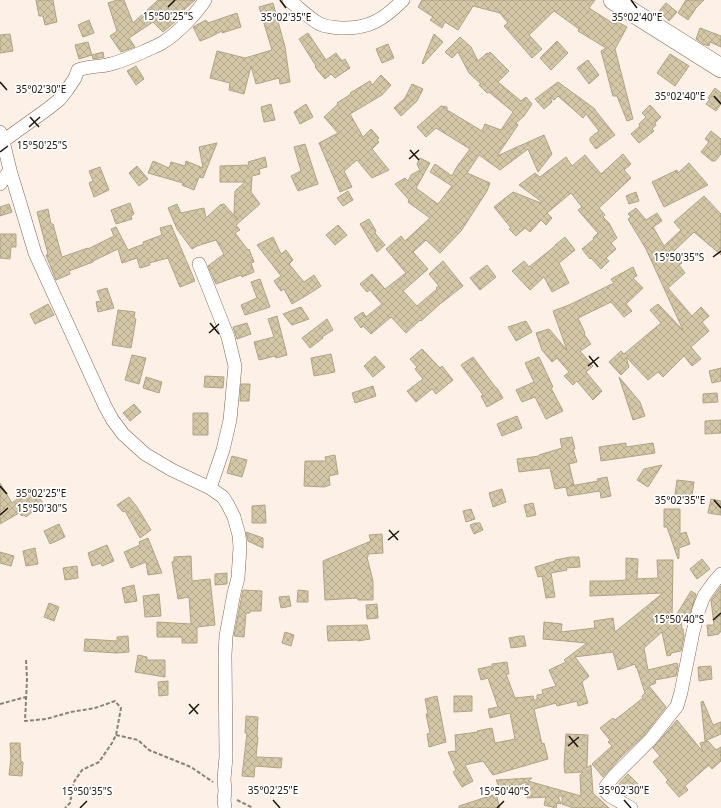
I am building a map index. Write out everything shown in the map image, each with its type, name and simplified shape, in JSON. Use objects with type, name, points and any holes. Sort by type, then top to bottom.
[{"type":"main road","points":[[613,0],[721,68]]},
{"type":"street","points":[[206,0],[189,20],[162,43],[112,64],[82,68],[78,70],[75,78],[67,90],[49,108],[2,136],[10,170],[35,253],[112,419],[123,434],[145,454],[172,470],[210,488],[223,497],[228,505],[239,535],[240,547],[238,578],[226,636],[226,757],[224,808]]},
{"type":"street","points":[[289,0],[319,23],[334,28],[351,28],[370,24],[381,19],[403,0]]},
{"type":"street","points":[[0,184],[10,170]]},
{"type":"street","points":[[199,264],[228,337],[235,366],[230,420],[223,450],[210,488]]},
{"type":"street","points":[[631,808],[610,796],[606,792],[606,786],[651,739],[677,706],[699,609],[704,596],[721,574]]},
{"type":"path","points":[[26,660],[25,721],[46,719],[71,712],[95,708],[115,701],[121,708],[116,735],[112,743],[99,762],[82,770],[74,782],[70,803],[65,808]]},
{"type":"path","points":[[0,704],[26,697]]},
{"type":"path","points":[[116,735],[138,740],[149,750],[191,767],[234,799],[253,808]]},
{"type":"building","points":[[36,0],[53,0],[57,22],[45,25],[43,16],[39,16]]},
{"type":"building","points":[[117,0],[124,0],[133,23],[158,0],[195,0],[174,19],[176,21],[163,32],[153,22],[129,38],[135,47],[121,52],[110,36],[117,31],[108,3]]},
{"type":"building","points":[[422,0],[595,0],[589,8],[614,24],[616,21],[627,27],[615,49],[633,119],[627,121],[617,96],[613,96],[601,51],[606,48],[578,31],[579,29],[554,11],[529,35],[542,49],[532,58],[504,26],[508,23],[500,13],[473,6],[458,30],[445,22],[442,28],[430,20],[433,17],[418,7]]},
{"type":"building","points":[[686,0],[704,0],[696,8],[688,20],[678,13]]},
{"type":"building","points":[[273,3],[285,47],[290,82],[280,84],[279,78],[256,84],[251,66],[244,94],[229,90],[230,83],[210,78],[217,51],[245,58],[272,50],[259,7]]},
{"type":"building","points":[[666,3],[677,12],[669,21],[659,11]]},
{"type":"building","points":[[237,13],[241,27],[222,33],[222,31],[200,41],[193,27],[206,20],[208,23]]},
{"type":"building","points":[[89,20],[94,33],[83,37],[78,25]]},
{"type":"building","points":[[700,28],[721,36],[721,47],[710,42],[709,46],[696,39]]},
{"type":"building","points":[[308,33],[326,60],[336,53],[342,61],[345,59],[350,68],[335,78],[331,74],[325,79],[315,67],[316,66],[299,39]]},
{"type":"building","points":[[10,34],[13,51],[0,53],[0,35]]},
{"type":"building","points":[[434,34],[443,42],[423,64],[422,63]]},
{"type":"building","points":[[460,37],[471,47],[478,61],[490,52],[509,71],[498,82],[521,101],[526,97],[532,104],[524,116],[516,123],[518,125],[497,156],[544,135],[552,154],[538,172],[528,149],[500,170],[479,155],[467,173],[490,183],[487,191],[461,231],[440,253],[426,240],[413,252],[428,269],[403,291],[417,306],[439,286],[429,274],[443,261],[463,286],[406,333],[391,317],[371,334],[363,326],[361,328],[354,318],[363,312],[366,317],[382,304],[370,290],[367,292],[360,284],[372,274],[385,289],[406,273],[386,249],[401,236],[405,241],[430,218],[408,202],[409,200],[395,184],[405,178],[408,181],[411,175],[420,170],[417,164],[420,158],[430,163],[416,188],[438,204],[452,186],[430,172],[435,164],[452,176],[470,149],[436,128],[426,137],[417,127],[441,106],[447,107],[447,110],[482,131],[485,124],[501,130],[513,112],[489,92],[487,93],[479,85],[481,84],[469,73],[458,52],[452,58],[445,52]]},
{"type":"building","points":[[557,41],[568,53],[551,70],[540,58]]},
{"type":"building","points":[[88,42],[92,55],[79,59],[75,45]]},
{"type":"building","points":[[388,44],[394,58],[382,63],[376,49]]},
{"type":"building","points":[[103,52],[104,57],[93,59],[92,55]]},
{"type":"building","points":[[670,54],[689,66],[675,86],[657,73]]},
{"type":"building","points":[[588,60],[599,75],[589,84],[577,68]]},
{"type":"building","points":[[136,66],[144,79],[136,85],[127,71]]},
{"type":"building","points":[[381,75],[391,85],[382,95],[350,114],[363,137],[371,129],[379,138],[377,140],[379,142],[372,149],[389,170],[372,178],[357,160],[344,171],[352,187],[340,192],[319,143],[338,133],[324,117],[338,104],[337,103],[351,94],[350,93],[370,81],[372,85]]},
{"type":"building","points":[[558,82],[595,109],[615,135],[596,149],[590,141],[590,138],[599,131],[586,114],[583,118],[558,96],[554,100],[550,97],[552,102],[544,109],[535,99]]},
{"type":"building","points":[[412,84],[423,89],[417,101],[401,116],[394,108],[405,98]]},
{"type":"building","points":[[715,88],[721,93],[721,104],[716,111],[706,104]]},
{"type":"building","points":[[271,104],[275,120],[264,122],[261,107]]},
{"type":"building","points":[[306,104],[313,117],[300,124],[294,112]]},
{"type":"building","points":[[650,105],[661,117],[652,129],[654,131],[639,143],[631,134],[640,126],[639,124],[646,117],[642,113]]},
{"type":"building","points":[[711,131],[721,139],[721,154],[715,161],[712,161],[701,152],[709,142],[705,139]]},
{"type":"building","points":[[217,143],[203,178],[199,177],[194,190],[182,185],[183,183],[148,173],[153,161],[169,168],[171,162],[185,166],[186,161],[203,168],[199,147]]},
{"type":"building","points":[[305,144],[318,184],[298,191],[291,176],[301,171],[294,147]]},
{"type":"building","points":[[623,154],[631,164],[624,170],[631,178],[599,208],[605,215],[603,217],[609,223],[617,238],[611,243],[616,249],[606,258],[609,261],[601,269],[582,249],[594,239],[593,238],[598,233],[578,210],[582,207],[571,193],[547,213],[552,218],[546,225],[541,220],[530,232],[525,228],[516,236],[509,229],[511,228],[494,207],[513,192],[541,203],[542,202],[519,185],[535,173],[540,177],[566,157],[572,166],[585,155],[601,174]]},
{"type":"building","points":[[265,157],[267,167],[259,169],[260,174],[252,176],[251,192],[260,204],[236,225],[240,230],[235,233],[248,250],[249,249],[254,262],[251,263],[254,272],[216,284],[208,266],[224,254],[216,240],[192,249],[177,229],[168,208],[177,204],[181,213],[204,208],[206,218],[220,205],[224,204],[238,220],[234,214],[235,191],[245,182],[220,182],[220,166],[249,165],[248,162]]},
{"type":"building","points":[[689,163],[708,185],[664,207],[652,182],[677,170],[678,173]]},
{"type":"building","points":[[137,166],[148,179],[139,186],[129,173]]},
{"type":"building","points":[[100,167],[109,190],[94,197],[89,183],[93,181],[89,171]]},
{"type":"building","points":[[348,191],[353,200],[343,206],[337,198]]},
{"type":"building","points":[[636,192],[639,201],[629,204],[626,196]]},
{"type":"building","points":[[704,196],[721,214],[721,255],[694,232],[674,251],[682,263],[679,265],[685,273],[668,288],[692,316],[701,307],[709,316],[702,322],[709,331],[691,347],[701,359],[692,366],[684,356],[663,377],[658,372],[648,380],[626,357],[629,367],[621,375],[609,362],[621,351],[624,354],[661,323],[650,310],[658,304],[683,330],[646,249],[628,219],[631,217],[628,214],[636,208],[646,220],[657,213],[662,221],[653,227],[664,246],[681,230],[674,222]]},
{"type":"building","points":[[130,203],[134,214],[131,216],[132,219],[116,224],[111,210]]},
{"type":"building","points":[[9,204],[12,212],[0,216],[0,207]]},
{"type":"building","points":[[48,209],[51,224],[53,224],[62,257],[88,249],[114,236],[111,229],[116,227],[128,250],[144,244],[143,242],[162,235],[160,228],[171,225],[195,281],[180,287],[168,258],[149,263],[150,265],[140,268],[137,258],[122,263],[118,249],[93,262],[69,271],[70,274],[56,280],[46,255],[48,254],[37,212]]},
{"type":"building","points":[[369,219],[376,231],[375,233],[385,245],[377,252],[360,224]]},
{"type":"building","points":[[338,225],[347,235],[335,245],[326,235]]},
{"type":"building","points":[[0,234],[16,234],[16,247],[11,247],[10,259],[0,258]]},
{"type":"building","points":[[273,237],[281,254],[286,250],[293,260],[289,264],[304,282],[314,275],[321,286],[292,304],[284,289],[281,291],[274,281],[281,276],[257,245]]},
{"type":"building","points":[[565,237],[575,250],[559,263],[569,283],[552,292],[544,277],[530,290],[512,271],[524,261],[529,267]]},
{"type":"building","points":[[487,265],[496,277],[480,290],[470,278]]},
{"type":"building","points":[[633,267],[637,276],[633,278],[643,288],[626,304],[632,311],[624,317],[611,302],[578,318],[585,333],[584,334],[591,344],[580,351],[593,366],[586,372],[602,391],[593,400],[577,381],[573,385],[564,376],[569,372],[557,358],[552,362],[542,350],[536,333],[549,329],[567,350],[553,311],[569,305],[614,283],[611,279]]},
{"type":"building","points":[[260,279],[270,307],[245,315],[241,305],[257,298],[251,282]]},
{"type":"building","points":[[107,288],[114,308],[98,312],[96,302],[101,301],[97,291]]},
{"type":"building","points":[[48,304],[54,315],[35,324],[30,314]]},
{"type":"building","points":[[301,307],[309,319],[292,325],[283,314]]},
{"type":"building","points":[[118,310],[135,312],[134,318],[136,319],[131,348],[112,345]]},
{"type":"building","points":[[277,316],[287,355],[259,360],[254,342],[274,337],[268,319]]},
{"type":"building","points":[[327,319],[333,330],[322,337],[323,338],[310,348],[302,338]]},
{"type":"building","points":[[526,321],[532,332],[516,341],[508,327]]},
{"type":"building","points":[[247,323],[251,334],[237,339],[233,327]]},
{"type":"building","points":[[422,349],[440,368],[442,366],[453,380],[436,394],[432,389],[416,402],[407,391],[423,379],[415,369],[417,367],[410,359]]},
{"type":"building","points":[[331,354],[335,372],[314,376],[311,358]]},
{"type":"building","points":[[132,355],[146,358],[139,384],[125,380]]},
{"type":"building","points":[[375,356],[385,367],[373,377],[364,366]]},
{"type":"building","points":[[473,357],[503,398],[487,407],[481,396],[483,395],[461,365]]},
{"type":"building","points":[[539,357],[553,387],[551,388],[563,411],[546,419],[535,397],[522,402],[516,390],[534,382],[525,363]]},
{"type":"building","points":[[721,368],[721,381],[712,383],[709,371]]},
{"type":"building","points":[[205,376],[224,377],[223,388],[204,387]]},
{"type":"building","points":[[146,377],[162,382],[159,393],[143,388]]},
{"type":"building","points":[[619,377],[640,402],[645,416],[633,420]]},
{"type":"building","points":[[241,384],[250,384],[249,401],[240,401]]},
{"type":"building","points":[[373,386],[376,396],[355,403],[352,393]]},
{"type":"building","points":[[717,393],[718,402],[703,403],[703,394]]},
{"type":"building","points":[[134,404],[141,412],[130,421],[123,413]]},
{"type":"building","points":[[193,413],[208,413],[208,435],[193,435]]},
{"type":"building","points":[[517,416],[522,428],[502,436],[497,424]]},
{"type":"building","points":[[721,420],[721,433],[705,434],[705,421]]},
{"type":"building","points":[[572,437],[575,449],[573,449],[577,462],[569,464],[574,485],[570,486],[598,481],[597,479],[607,477],[611,496],[601,498],[600,491],[568,496],[566,487],[555,489],[550,468],[519,472],[517,459],[539,456],[562,448],[560,439]]},
{"type":"building","points":[[626,443],[626,447],[653,443],[655,453],[601,461],[599,447]]},
{"type":"building","points":[[335,455],[338,474],[329,476],[330,485],[324,487],[304,486],[305,461],[326,461],[325,457]]},
{"type":"building","points":[[232,456],[247,460],[242,477],[227,473]]},
{"type":"building","points":[[662,465],[648,487],[637,480],[644,469]]},
{"type":"building","points":[[677,480],[694,482],[692,496],[675,494]]},
{"type":"building","points":[[0,483],[12,503],[31,488],[43,503],[26,517],[19,513],[0,524]]},
{"type":"building","points":[[502,489],[506,502],[493,507],[489,493]]},
{"type":"building","points":[[129,497],[151,530],[140,538],[125,511],[123,512],[117,505]]},
{"type":"building","points":[[711,499],[721,501],[721,515],[708,513]]},
{"type":"building","points":[[533,503],[536,515],[527,517],[524,505]]},
{"type":"building","points":[[265,505],[266,523],[252,523],[252,506]]},
{"type":"building","points":[[471,509],[475,519],[466,522],[463,511]]},
{"type":"building","points":[[664,509],[680,509],[680,534],[686,532],[690,544],[679,548],[678,559],[667,527],[664,527]]},
{"type":"building","points":[[480,523],[483,530],[474,534],[470,525]]},
{"type":"building","points":[[59,524],[65,537],[50,544],[44,531]]},
{"type":"building","points":[[246,532],[263,538],[263,548],[248,541]]},
{"type":"building","points":[[382,534],[383,553],[368,554],[367,557],[373,581],[373,600],[358,600],[358,598],[325,600],[323,561],[371,541],[369,535]]},
{"type":"building","points":[[148,538],[162,573],[148,575],[146,562],[131,568],[124,552],[140,545],[139,542]]},
{"type":"building","points":[[107,545],[114,561],[102,566],[101,563],[92,566],[88,553]]},
{"type":"building","points":[[35,548],[38,564],[26,566],[23,551]]},
{"type":"building","points":[[0,552],[14,556],[11,566],[0,563]]},
{"type":"building","points":[[191,556],[192,581],[210,579],[215,625],[197,627],[197,643],[182,643],[182,637],[157,637],[157,622],[191,624],[189,597],[178,599],[172,562],[174,561],[174,557]]},
{"type":"building","points":[[579,557],[580,567],[566,568],[567,570],[551,573],[555,597],[546,598],[542,576],[538,577],[535,567],[555,560]]},
{"type":"building","points":[[626,558],[638,559],[637,579],[658,578],[657,560],[673,560],[672,622],[691,591],[696,594],[689,617],[681,621],[681,629],[683,629],[684,636],[681,651],[671,653],[671,655],[667,656],[662,632],[644,648],[648,670],[677,663],[678,666],[676,676],[655,680],[656,683],[649,686],[666,707],[645,734],[603,777],[592,764],[612,746],[608,742],[610,740],[600,728],[613,718],[615,720],[643,698],[642,696],[645,693],[635,664],[618,670],[613,652],[575,657],[589,676],[582,682],[588,703],[578,706],[577,701],[557,706],[556,703],[534,709],[542,744],[544,743],[548,759],[493,775],[483,761],[465,765],[473,781],[462,787],[453,772],[456,770],[448,752],[456,751],[455,735],[478,732],[477,731],[492,728],[495,743],[515,739],[510,713],[490,718],[488,709],[498,707],[488,678],[481,680],[478,669],[492,666],[492,664],[507,662],[509,674],[506,674],[515,698],[533,696],[534,700],[537,700],[537,695],[543,694],[542,690],[556,686],[549,670],[566,662],[564,660],[587,643],[543,639],[544,622],[562,624],[561,632],[595,628],[594,621],[613,618],[615,632],[663,593],[590,596],[590,581],[626,580]]},
{"type":"building","points":[[702,559],[710,569],[697,579],[690,569]]},
{"type":"building","points":[[77,566],[78,578],[65,580],[63,568]]},
{"type":"building","points":[[227,573],[227,584],[215,585],[215,574]]},
{"type":"building","points":[[134,585],[137,601],[125,603],[122,588]]},
{"type":"building","points":[[721,586],[721,632],[719,632],[719,634],[708,636],[707,625],[714,625],[711,600]]},
{"type":"building","points":[[243,590],[262,591],[261,611],[250,611],[250,613],[246,613],[244,637],[234,636]]},
{"type":"building","points":[[298,590],[308,591],[308,602],[297,602]]},
{"type":"building","points":[[159,594],[161,616],[145,617],[143,596]]},
{"type":"building","points":[[289,596],[291,606],[281,608],[279,597]]},
{"type":"building","points":[[49,603],[59,607],[54,621],[44,617]]},
{"type":"building","points":[[377,604],[378,618],[367,619],[366,605]]},
{"type":"building","points":[[367,625],[370,639],[358,641],[328,641],[327,626]]},
{"type":"building","points":[[285,632],[294,635],[291,646],[282,643]]},
{"type":"building","points":[[128,636],[129,652],[117,653],[84,651],[85,639],[117,641],[117,637]]},
{"type":"building","points":[[524,636],[526,646],[511,648],[509,638]]},
{"type":"building","points":[[138,655],[147,657],[147,660],[165,660],[165,677],[135,672]]},
{"type":"building","points":[[711,666],[712,679],[699,681],[698,667]]},
{"type":"building","points":[[168,681],[168,695],[159,696],[158,682]]},
{"type":"building","points":[[437,696],[446,742],[429,747],[427,734],[430,733],[425,699]]},
{"type":"building","points":[[454,696],[472,696],[472,711],[454,712]]},
{"type":"building","points":[[703,701],[713,725],[721,722],[721,734],[705,741],[701,702]]},
{"type":"building","points":[[246,716],[258,717],[256,757],[282,758],[281,768],[255,766],[254,777],[242,776],[247,733],[245,733]]},
{"type":"building","points":[[677,720],[703,752],[700,743],[708,741],[716,750],[721,747],[721,761],[712,769],[709,765],[685,786],[688,790],[679,797],[666,782],[668,780],[653,762],[660,756],[653,748]]},
{"type":"building","points":[[566,734],[588,735],[587,768],[591,765],[593,793],[609,808],[573,808],[562,804],[562,796],[558,796],[561,804],[557,803],[556,808],[544,805],[546,797],[527,798],[526,782],[502,793],[496,780],[532,778],[528,781],[581,796],[580,775],[583,772],[565,773],[564,765]]},
{"type":"building","points":[[10,743],[20,743],[21,762],[23,762],[22,776],[9,775],[11,758]]},
{"type":"building","points":[[628,774],[638,784],[626,796],[615,788]]},
{"type":"building","points":[[496,794],[500,808],[459,808],[459,806]]}]
